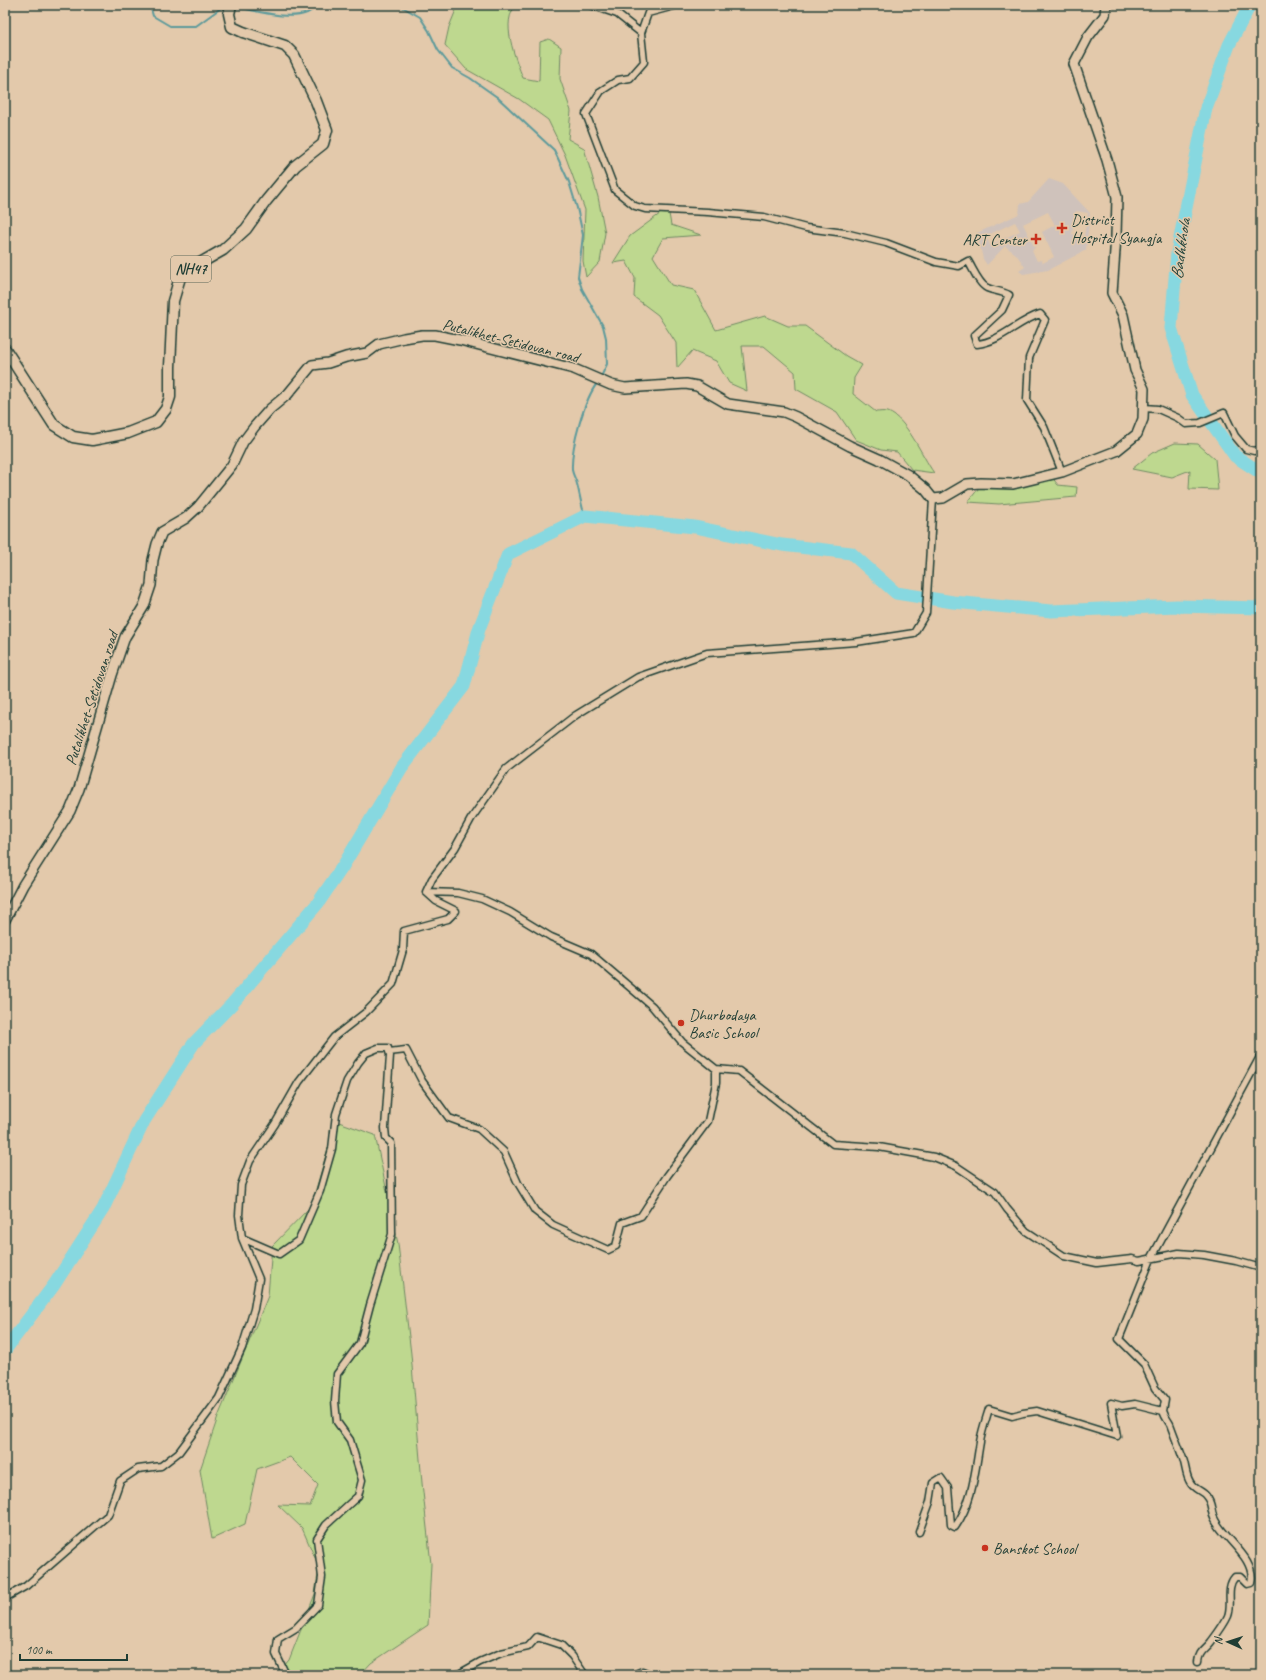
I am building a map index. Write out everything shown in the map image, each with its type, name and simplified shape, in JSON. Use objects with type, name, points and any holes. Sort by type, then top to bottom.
[{"type":"highway","name":"NH47","points":[[5,349],[54,425],[73,437],[92,440],[128,433],[156,422],[166,409],[170,397],[173,301],[181,274],[223,250],[246,229],[266,201],[295,166],[323,144],[327,130],[316,101],[294,55],[285,46],[232,27],[230,9]]},
{"type":"main road","points":[[934,502],[966,484],[1014,484],[1062,472],[1116,451],[1137,434],[1143,419],[1144,389],[1135,370],[1124,315],[1112,293],[1117,197],[1107,160],[1074,64],[1088,37],[1105,15],[1106,5]]},
{"type":"main road","name":"Putalikhet-Setidovan road","points":[[5,920],[23,885],[70,811],[79,789],[112,674],[125,637],[144,606],[151,585],[153,560],[162,532],[186,518],[198,507],[232,466],[244,442],[255,426],[270,409],[288,394],[312,365],[328,363],[346,357],[367,353],[379,344],[422,335],[436,335],[574,369],[611,385],[625,388],[686,384],[697,386],[728,404],[784,412],[796,417],[850,446],[880,459],[908,475],[925,489],[934,502]]},
{"type":"street","points":[[591,5],[617,14],[641,33]]},
{"type":"street","points":[[678,5],[648,13],[641,33],[644,62],[630,78],[618,80],[601,91],[586,114],[615,190],[635,206],[645,209],[708,212],[764,217],[806,228],[845,233],[886,243],[936,262],[960,266],[968,261],[977,277],[986,287],[1002,291],[1009,295],[1002,310],[974,336],[977,344],[987,343],[1029,318],[1040,314],[1045,320],[1029,358],[1027,400],[1044,427],[1062,472]]},
{"type":"street","points":[[1144,408],[1158,409],[1178,418],[1186,424],[1200,423],[1224,413],[1235,436],[1246,449],[1254,451],[1261,449]]},
{"type":"street","points":[[426,892],[432,879],[455,848],[472,819],[506,769],[576,715],[638,677],[707,653],[856,642],[914,633],[926,612],[934,502]]},
{"type":"street","points":[[426,892],[458,893],[482,899],[510,912],[551,937],[591,954],[652,1006],[682,1042],[716,1069],[739,1071],[833,1144],[879,1147],[934,1157],[956,1166],[995,1192],[1026,1231],[1064,1256],[1097,1263],[1132,1259],[1139,1261],[1179,1253],[1236,1261],[1261,1268]]},
{"type":"street","points":[[5,1598],[26,1586],[108,1515],[120,1480],[138,1469],[161,1466],[179,1452],[219,1398],[242,1348],[254,1309],[259,1279],[242,1238],[239,1215],[241,1185],[250,1161],[275,1124],[299,1082],[334,1037],[366,1012],[393,984],[403,950],[404,931],[448,919],[456,911],[436,901],[426,892]]},
{"type":"street","points":[[242,1238],[279,1254],[298,1240],[320,1191],[332,1149],[336,1114],[347,1081],[366,1053],[378,1048],[388,1048],[385,1128],[386,1138],[391,1143],[392,1234],[360,1343],[337,1374],[335,1401],[337,1422],[350,1440],[362,1480],[358,1496],[326,1525],[317,1539],[322,1577],[318,1605],[296,1628],[278,1639],[276,1654],[286,1675]]},
{"type":"street","points":[[389,1052],[406,1050],[422,1081],[449,1118],[479,1129],[504,1152],[518,1183],[535,1211],[553,1225],[608,1250],[616,1246],[622,1223],[641,1216],[667,1176],[708,1121],[716,1083],[716,1069]]},
{"type":"street","points":[[1198,1662],[1199,1654],[1212,1641],[1228,1614],[1229,1586],[1235,1577],[1240,1577],[1247,1584],[1251,1583],[1252,1568],[1238,1548],[1217,1524],[1213,1517],[1212,1506],[1205,1494],[1196,1490],[1191,1484],[1186,1474],[1182,1456],[1169,1423],[1165,1418],[1163,1411],[1165,1400],[1155,1388],[1144,1364],[1119,1338],[1150,1259],[1261,1055]]},
{"type":"street","points":[[919,1532],[930,1502],[933,1483],[940,1478],[948,1488],[951,1525],[955,1527],[964,1512],[975,1480],[980,1440],[989,1408],[1012,1416],[1023,1412],[1037,1411],[1117,1436],[1111,1403],[1122,1406],[1135,1404],[1163,1411]]},
{"type":"street","points":[[457,1675],[500,1653],[528,1647],[537,1637],[561,1645],[572,1656],[585,1675]]},
{"type":"street","points":[[633,1675],[642,1671],[652,1675]]},
{"type":"shaded area","name":"District Hospital Syangja","points":[[1049,179],[1063,184],[1090,213],[1086,250],[1048,270],[1023,274],[1019,271],[1025,267],[1016,254],[1005,246],[987,265],[983,259],[977,233],[1019,214],[1020,204],[1028,202]],"holes":[[[1076,211],[1088,213],[1084,236],[1072,234]],[[1048,212],[1055,225],[1042,232],[1054,257],[1043,263],[1041,260],[1037,261],[1032,250],[1035,248],[1023,224]],[[1015,222],[1020,231],[990,245],[986,236]]]},
{"type":"green space","points":[[458,5],[517,5],[509,20],[509,30],[513,51],[523,78],[539,81],[540,42],[549,39],[561,47],[560,79],[571,111],[568,139],[584,148],[598,197],[605,233],[600,262],[586,277],[583,261],[585,210],[565,155],[548,120],[519,99],[466,69],[445,45],[449,27]]},
{"type":"green space","points":[[668,208],[671,225],[701,235],[663,238],[653,256],[671,285],[694,290],[716,330],[765,316],[788,326],[805,326],[846,356],[862,365],[854,378],[853,394],[876,412],[888,412],[902,422],[934,473],[912,470],[897,452],[881,450],[856,440],[837,412],[796,389],[795,372],[764,346],[742,346],[747,391],[729,383],[716,361],[692,351],[677,368],[676,343],[658,315],[634,297],[635,278],[626,261],[613,263],[630,236]]},
{"type":"green space","points":[[1175,443],[1198,444],[1215,459],[1218,490],[1189,489],[1190,470],[1172,477],[1132,469],[1152,453]]},
{"type":"green space","points":[[1051,476],[1058,485],[1077,487],[1076,497],[999,504],[968,502],[985,480],[1022,481]]},
{"type":"green space","points":[[336,1121],[375,1135],[398,1244],[411,1354],[422,1483],[431,1564],[428,1625],[371,1663],[360,1675],[276,1675],[289,1660],[315,1594],[319,1567],[302,1528],[278,1505],[310,1506],[318,1485],[290,1457],[257,1469],[245,1524],[212,1539],[200,1470],[218,1417],[268,1296],[272,1246],[311,1206]]},
{"type":"waterway","points":[[150,5],[153,16],[170,26],[196,26],[225,5],[228,6]]},
{"type":"waterway","points":[[235,7],[290,16],[307,13],[320,5]]},
{"type":"waterway","points":[[399,5],[420,17],[438,50],[452,68],[470,78],[497,97],[554,150],[569,182],[583,235],[578,277],[582,289],[603,326],[606,338],[607,364],[601,377]]},
{"type":"waterway","name":"Badhkhola","points":[[1250,5],[1229,45],[1206,108],[1177,253],[1171,328],[1192,395],[1235,456],[1261,473]]},
{"type":"waterway","points":[[585,516],[572,471],[572,460],[583,411],[598,382]]},
{"type":"waterway","points":[[5,1350],[54,1285],[103,1209],[144,1121],[194,1043],[232,1004],[318,903],[343,866],[402,767],[464,686],[479,629],[508,554],[585,516],[695,527],[782,545],[851,553],[896,593],[953,602],[1051,611],[1177,606],[1261,608]]},
{"type":"place","name":"District Hospital Syangja","points":[[1062,228]]},
{"type":"place","name":"ART Center","points":[[1036,239]]},
{"type":"place","name":"Dhurbodaya Basic School","points":[[681,1023]]},
{"type":"place","name":"Banskot School","points":[[985,1548]]}]
